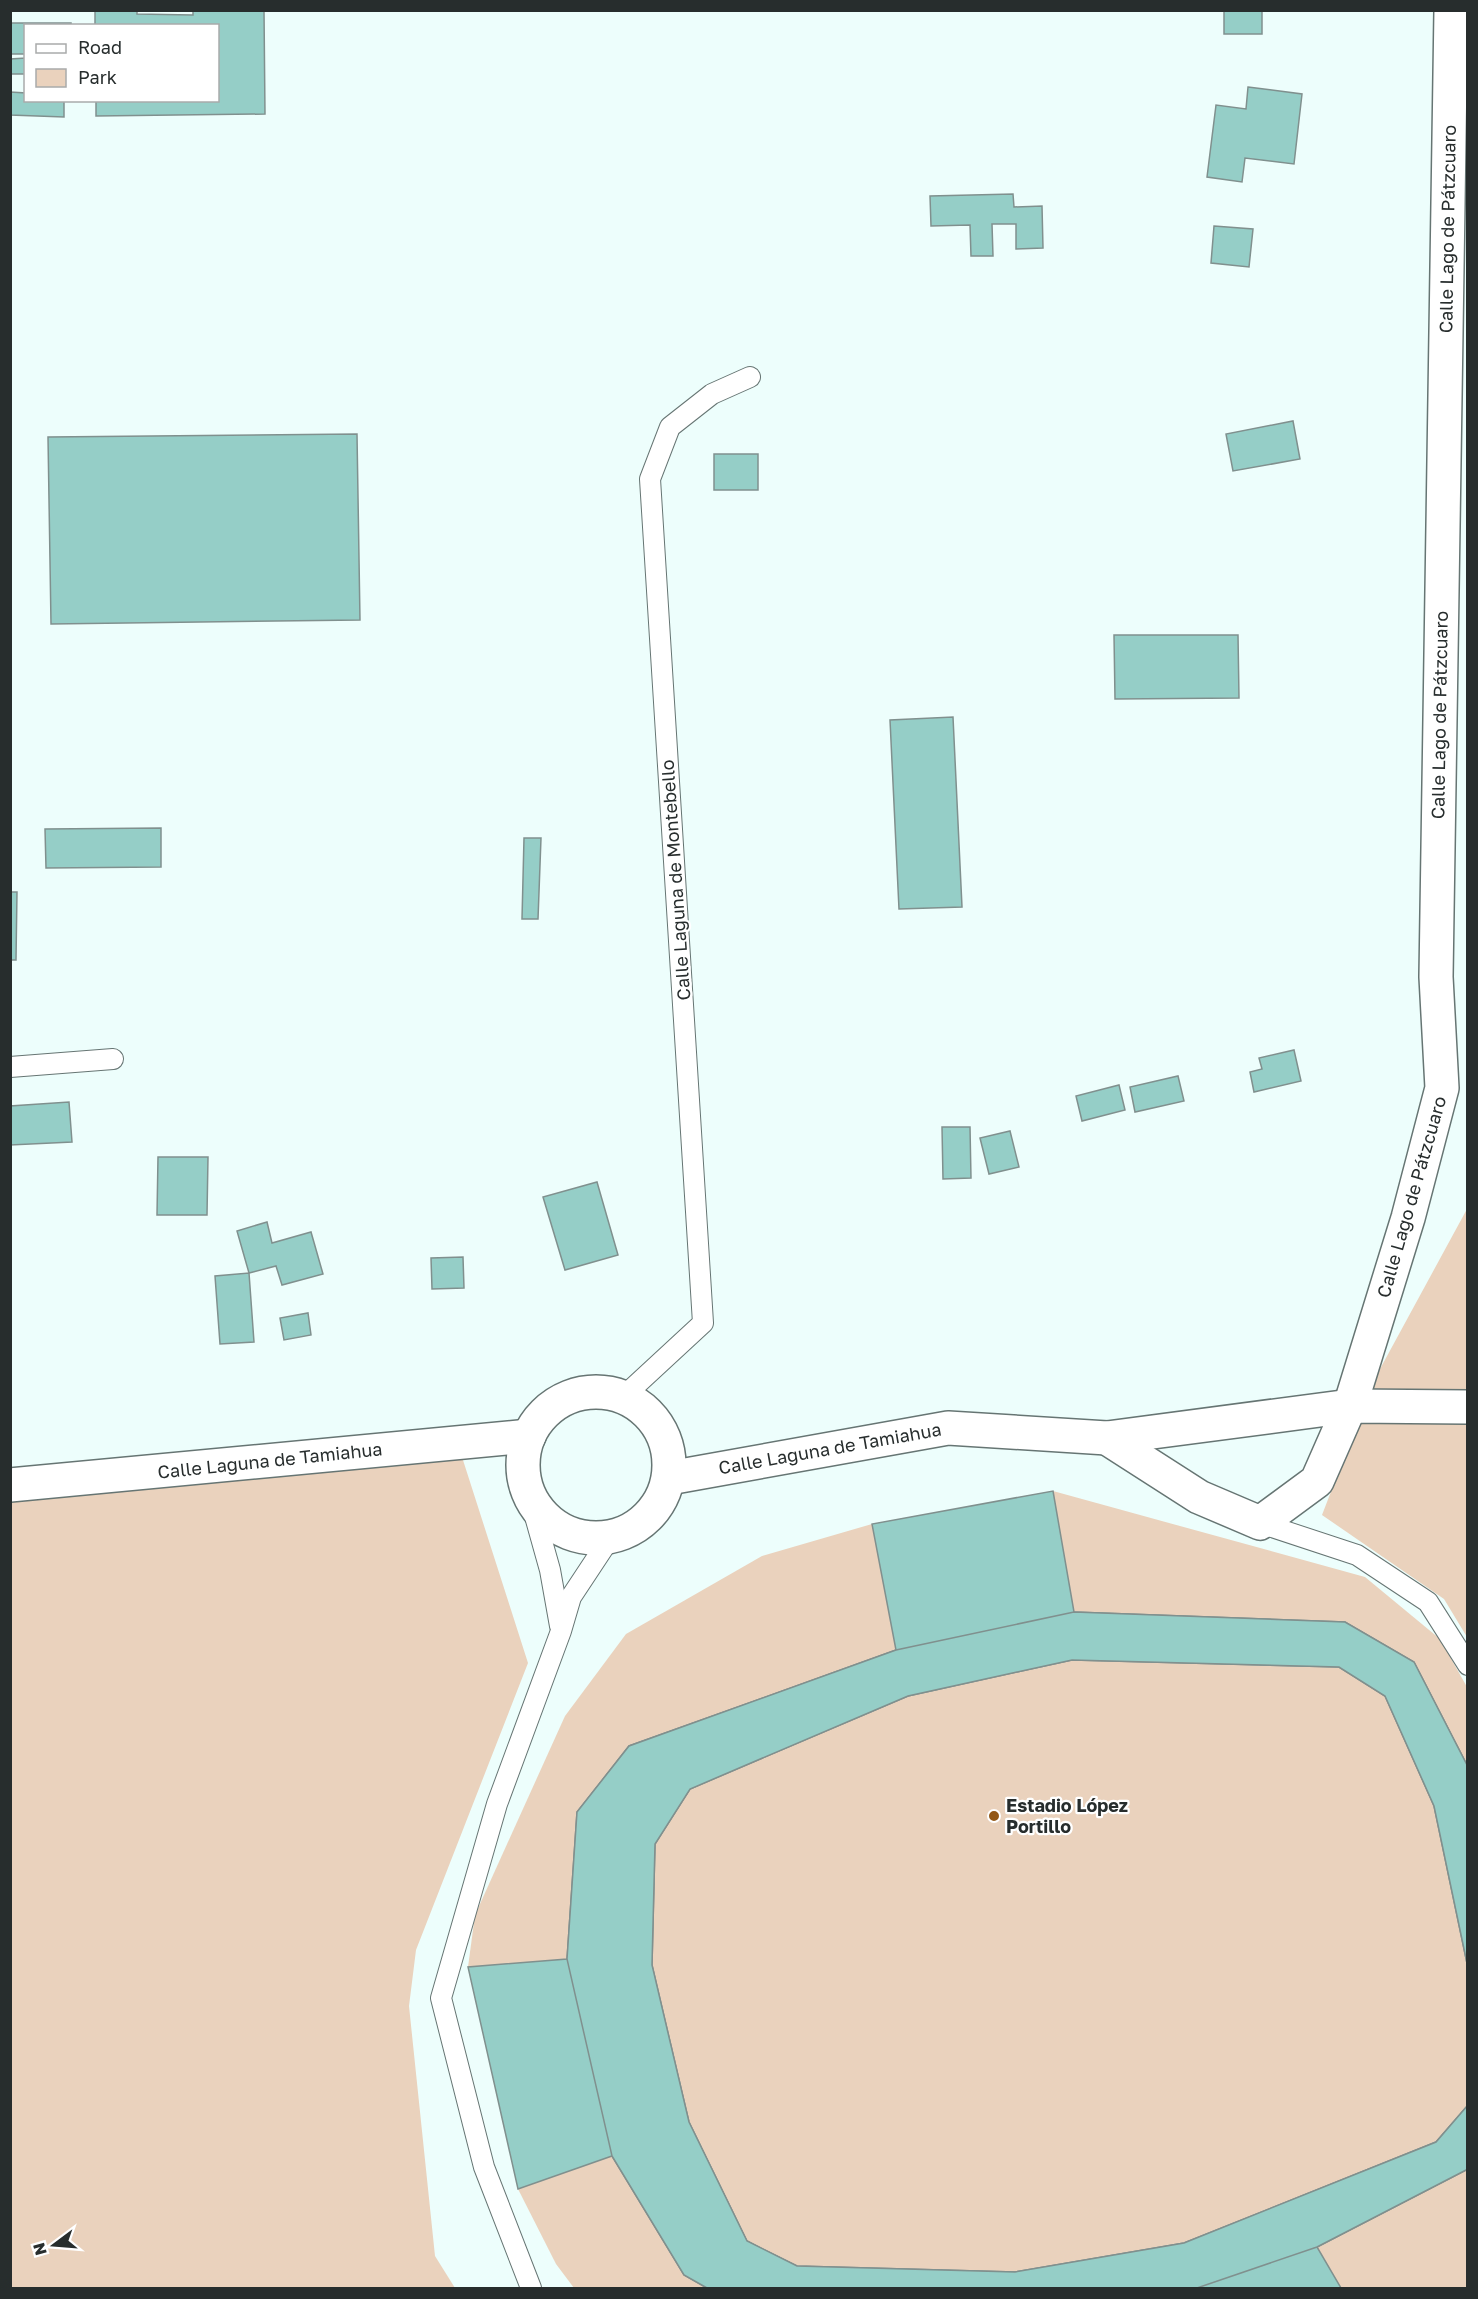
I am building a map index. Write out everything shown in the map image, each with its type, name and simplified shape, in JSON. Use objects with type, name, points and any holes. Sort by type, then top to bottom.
[{"type":"street","name":"Calle Lago de Pátzcuaro","points":[[1260,1523],[1317,1481],[1350,1406],[1408,1218],[1442,1088],[1436,977],[1451,10]]},
{"type":"street","points":[[601,1392],[623,1397],[644,1410],[660,1429],[668,1453],[669,1478],[661,1500],[648,1517],[631,1530],[610,1538],[585,1538],[562,1530],[542,1516],[529,1495],[523,1476],[523,1456],[529,1436],[540,1417],[558,1402],[579,1394],[601,1392]]},
{"type":"street","name":"Calle Laguna de Tamiahua","points":[[669,1478],[948,1428],[1107,1438],[1350,1406],[1467,1407]]},
{"type":"street","name":"Calle Laguna de Tamiahua","points":[[10,1485],[529,1436]]},
{"type":"street","points":[[1107,1438],[1199,1497],[1260,1523]]},
{"type":"lane","name":"Calle Laguna de Montebello","points":[[623,1397],[704,1323],[650,479],[670,427],[712,394],[750,376]]},
{"type":"lane","points":[[10,1067],[113,1059]]},
{"type":"lane","points":[[529,1495],[550,1570],[561,1631]]},
{"type":"lane","points":[[1260,1523],[1357,1555],[1428,1602],[1467,1665]]},
{"type":"lane","points":[[531,2289],[484,2167],[441,1998],[497,1804],[561,1631],[571,1597],[610,1538]]},
{"type":"green space","points":[[1467,1209],[1467,1637],[1444,1599],[1322,1515],[1374,1380]]},
{"type":"green space","points":[[454,1432],[528,1663],[416,1950],[409,2006],[435,2256],[455,2288],[11,2288],[11,1502]]},
{"type":"green space","name":"Estadio López Portillo","points":[[1053,1491],[1365,1577],[1440,1639],[1467,1687],[1467,2288],[574,2288],[556,2264],[518,2189],[468,1967],[475,1915],[565,1716],[626,1634],[762,1556],[872,1524]]},
{"type":"building","points":[[95,10],[137,10],[137,14],[193,15],[193,10],[264,10],[265,114],[96,116],[96,102],[219,102],[219,24],[95,24]]},
{"type":"building","points":[[1224,10],[1262,10],[1262,34],[1224,34]]},
{"type":"building","points":[[10,23],[71,23],[24,24],[24,54],[10,54]]},
{"type":"building","points":[[24,58],[24,74],[10,74],[10,59]]},
{"type":"building","points":[[1248,87],[1302,94],[1294,164],[1245,158],[1242,182],[1207,177],[1216,105],[1246,109]]},
{"type":"building","points":[[10,92],[24,93],[24,102],[64,102],[64,117],[10,115]]},
{"type":"building","points":[[1013,194],[1014,207],[1042,206],[1043,248],[1016,249],[1016,224],[992,224],[993,256],[971,256],[970,225],[931,226],[930,196]]},
{"type":"building","points":[[1214,226],[1253,229],[1249,267],[1211,263]]},
{"type":"building","points":[[1293,421],[1300,459],[1233,471],[1226,434]]},
{"type":"building","points":[[357,434],[360,620],[51,624],[48,437]]},
{"type":"building","points":[[714,454],[758,454],[758,490],[714,490]]},
{"type":"building","points":[[1114,635],[1238,635],[1239,698],[1115,699]]},
{"type":"building","points":[[953,717],[962,907],[899,909],[890,720]]},
{"type":"building","points":[[161,828],[161,867],[46,868],[45,829]]},
{"type":"building","points":[[524,838],[541,838],[538,919],[522,919]]},
{"type":"building","points":[[10,892],[17,892],[16,960],[10,960]]},
{"type":"building","points":[[1294,1050],[1301,1081],[1254,1092],[1250,1072],[1262,1069],[1259,1058]]},
{"type":"building","points":[[1178,1076],[1184,1101],[1135,1112],[1130,1087]]},
{"type":"building","points":[[1119,1085],[1125,1110],[1082,1121],[1076,1096]]},
{"type":"building","points":[[69,1102],[72,1142],[10,1145],[10,1106]]},
{"type":"building","points":[[942,1127],[970,1127],[971,1178],[943,1179]]},
{"type":"building","points":[[1010,1131],[1019,1167],[989,1174],[980,1138]]},
{"type":"building","points":[[158,1157],[208,1157],[207,1215],[157,1215]]},
{"type":"building","points":[[597,1182],[618,1255],[565,1270],[543,1197]]},
{"type":"building","points":[[267,1222],[272,1243],[311,1232],[323,1274],[282,1285],[276,1266],[249,1273],[237,1231]]},
{"type":"building","points":[[463,1257],[464,1288],[432,1289],[431,1258]]},
{"type":"building","points":[[249,1273],[254,1342],[220,1344],[215,1276]]},
{"type":"building","points":[[308,1313],[311,1335],[284,1340],[280,1318]]},
{"type":"building","points":[[1053,1491],[1074,1612],[1345,1622],[1414,1662],[1468,1767],[1468,1968],[1434,1806],[1385,1696],[1339,1667],[1072,1660],[908,1696],[690,1789],[655,1844],[652,1965],[689,2122],[747,2241],[797,2266],[1015,2272],[1184,2243],[1436,2142],[1468,2105],[1468,2169],[1317,2247],[1341,2288],[707,2288],[684,2275],[612,2156],[518,2189],[468,1967],[567,1959],[577,1812],[629,1746],[896,1650],[872,1524]]},
{"type":"building","points":[[1074,1612],[1345,1622],[1414,1662],[1468,1767],[1468,1968],[1434,1806],[1385,1696],[1339,1667],[1072,1660],[908,1696],[690,1789],[655,1844],[652,1965],[689,2122],[747,2241],[797,2266],[1015,2272],[1184,2243],[1436,2142],[1468,2105],[1468,2169],[1317,2247],[1197,2288],[707,2288],[684,2275],[612,2156],[567,1959],[577,1812],[629,1746],[896,1650]]},
{"type":"place","name":"Estadio López Portillo","points":[[994,1816]]}]
